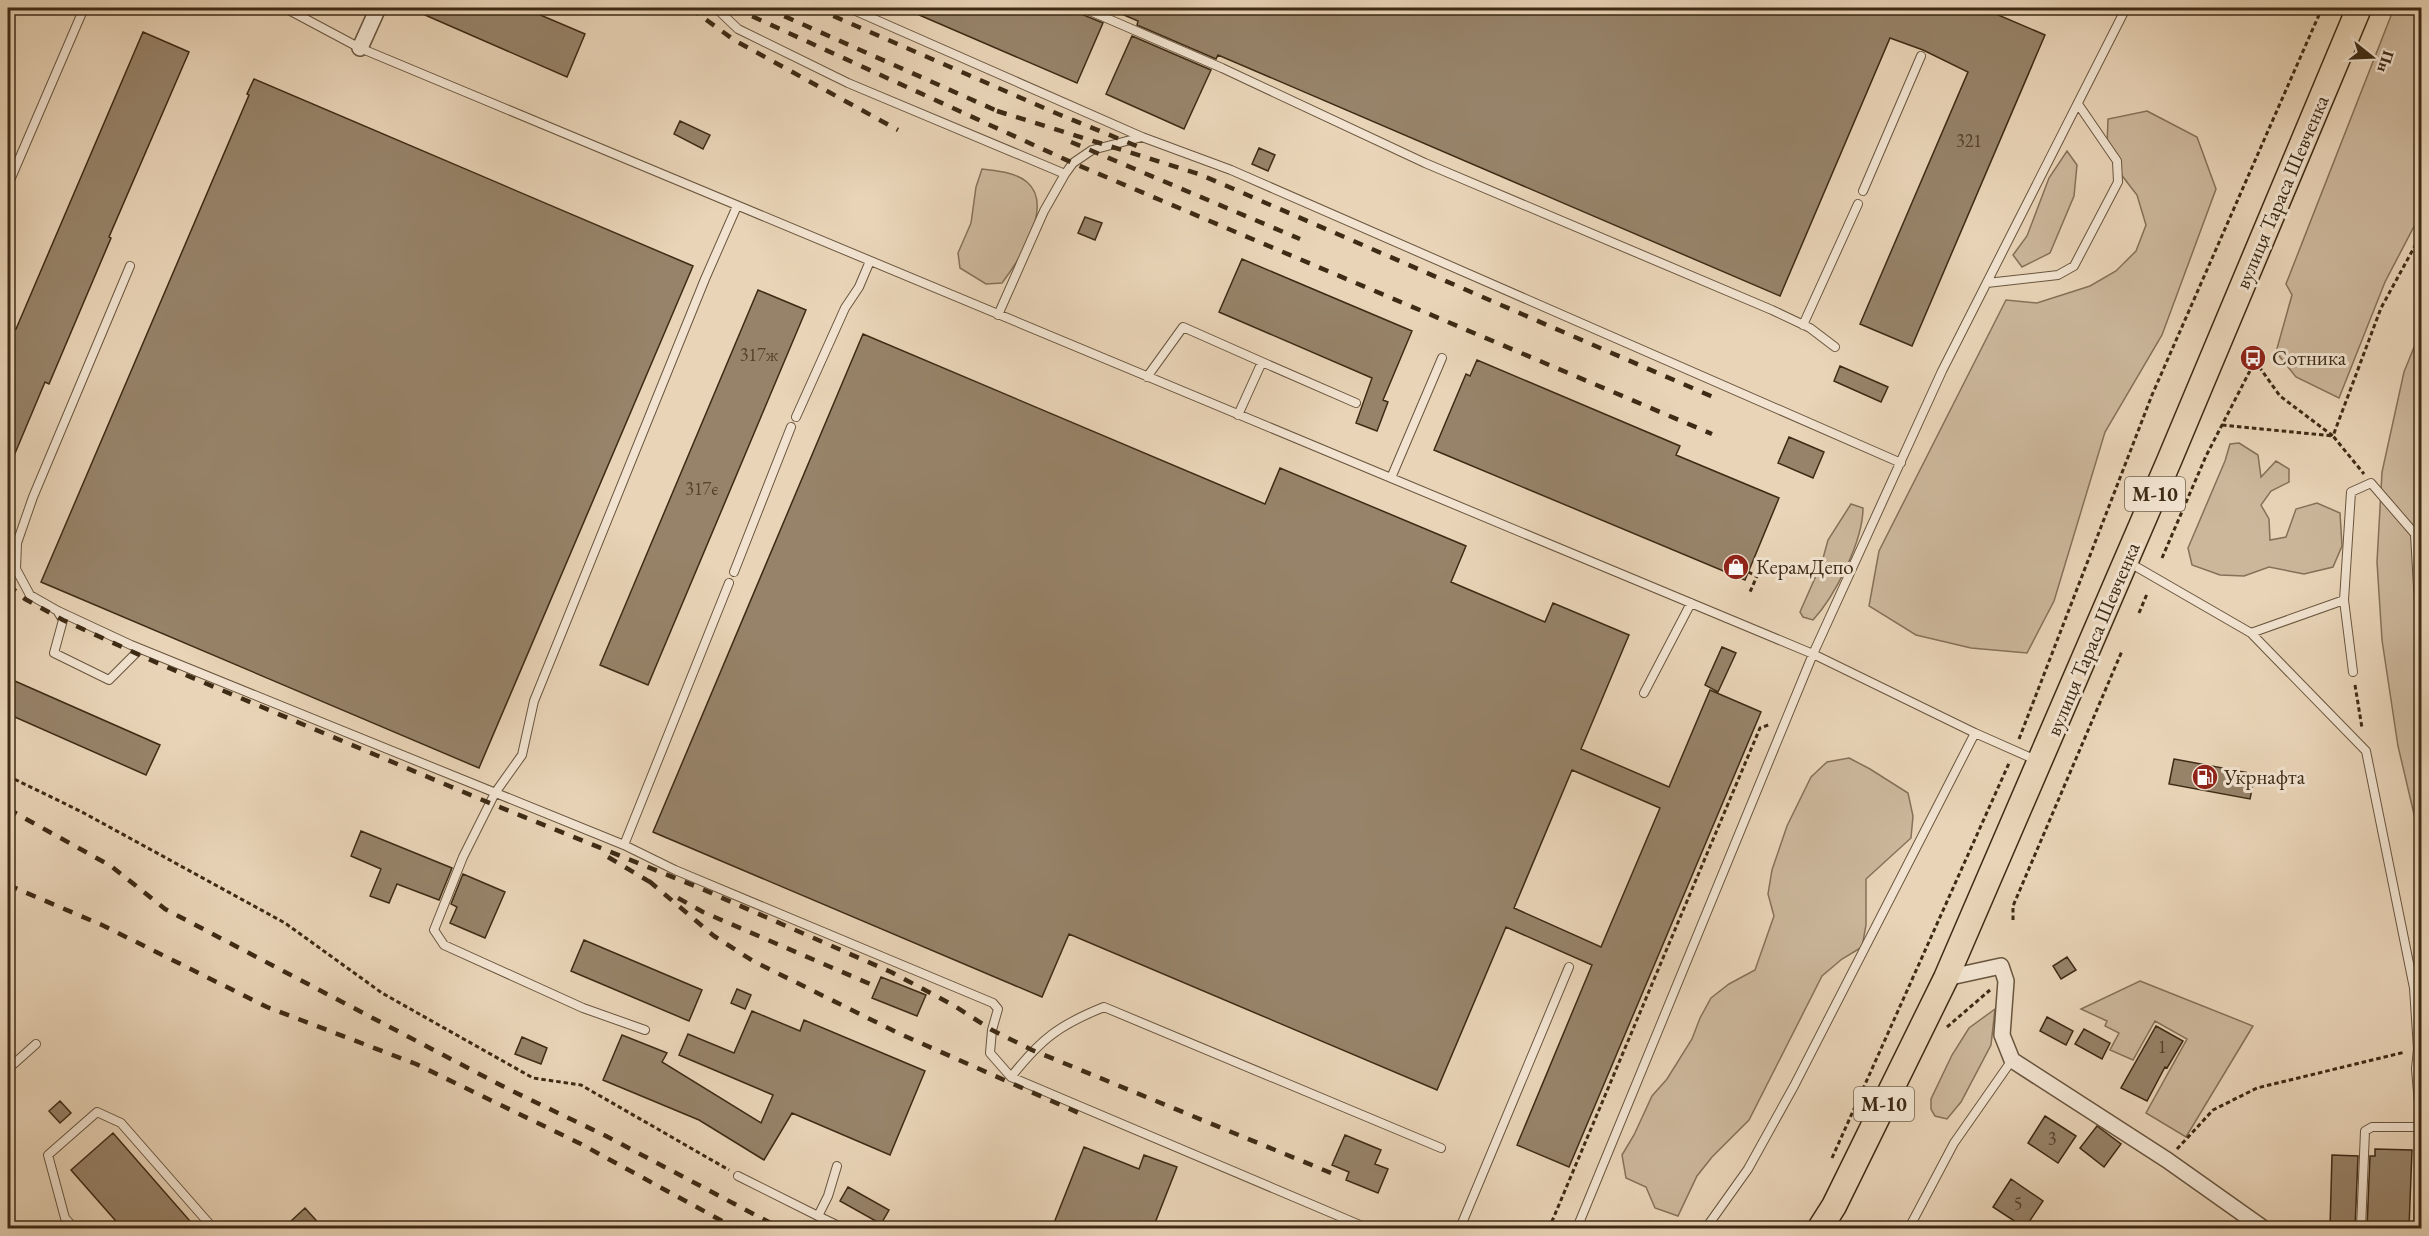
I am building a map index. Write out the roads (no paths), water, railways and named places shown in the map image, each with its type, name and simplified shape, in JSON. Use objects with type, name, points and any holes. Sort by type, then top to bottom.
[{"type":"main road","name":"вулиця Тараса Шевченка","points":[[1820,1228],[1834,1206],[1946,978],[2041,762],[2359,8]]},
{"type":"street","points":[[360,48],[378,8]]},
{"type":"street","points":[[1946,978],[2001,966],[2006,981],[2002,1035],[2012,1060],[2167,1160],[2263,1228]]},
{"type":"lane","points":[[8,185],[84,8]]},
{"type":"lane","points":[[285,8],[360,48],[1813,654],[1975,734],[2041,762]]},
{"type":"lane","points":[[716,8],[738,29],[848,83],[1065,174]]},
{"type":"lane","points":[[849,8],[1142,137],[1231,170],[1901,463]]},
{"type":"lane","points":[[1083,8],[1222,68],[1425,163],[1803,325],[1835,347]]},
{"type":"lane","points":[[1577,1228],[1813,654],[1942,371],[2126,8]]},
{"type":"lane","points":[[1863,191],[1921,56]]},
{"type":"lane","points":[[1987,283],[2058,275],[2074,267],[2118,182],[2117,161],[2078,104]]},
{"type":"lane","points":[[998,315],[1044,211],[1073,163],[1092,150],[1142,137]]},
{"type":"lane","points":[[1803,325],[1858,204]]},
{"type":"lane","points":[[645,1030],[583,1008],[444,945],[434,930],[463,857],[495,793],[522,755],[534,701],[705,279],[737,206]]},
{"type":"lane","points":[[796,417],[845,308],[859,287],[870,261]]},
{"type":"lane","points":[[130,266],[38,486],[17,543],[16,569],[30,595],[58,611],[140,649],[624,845],[675,870],[993,1004],[998,1010],[992,1030],[990,1053],[1011,1077],[1367,1228]]},
{"type":"lane","points":[[1148,377],[1183,327],[1356,402]]},
{"type":"lane","points":[[1391,478],[1442,358]]},
{"type":"lane","points":[[1238,415],[1262,362]]},
{"type":"lane","points":[[734,572],[791,427]]},
{"type":"lane","points":[[2352,672],[2344,600],[2351,492],[2371,483],[2415,534],[2421,657]]},
{"type":"lane","points":[[2126,561],[2251,633],[2366,751],[2414,988],[2418,1048],[2416,1069],[2421,1126],[2418,1228]]},
{"type":"lane","points":[[624,845],[729,583]]},
{"type":"lane","points":[[2251,633],[2344,600]]},
{"type":"lane","points":[[1644,693],[1691,603]]},
{"type":"lane","points":[[58,611],[63,620],[54,653],[109,680],[140,649]]},
{"type":"lane","points":[[1706,1228],[1748,1169],[1794,1086],[1975,734]]},
{"type":"lane","points":[[1460,1228],[1569,967]]},
{"type":"lane","points":[[1011,1077],[1035,1047],[1070,1021],[1104,1007],[1441,1149]]},
{"type":"lane","points":[[8,1069],[36,1044]]},
{"type":"lane","points":[[1909,1228],[1954,1143],[2012,1060]]},
{"type":"lane","points":[[74,1228],[65,1218],[48,1155],[97,1112],[121,1123],[213,1228]]},
{"type":"lane","points":[[2361,1228],[2365,1131],[2372,1127],[2421,1126]]},
{"type":"lane","points":[[818,1216],[828,1196],[837,1166]]},
{"type":"lane","points":[[738,1176],[843,1228]]},
{"type":"railway","points":[[690,8],[734,40],[898,130]]},
{"type":"railway","points":[[734,8],[1073,163],[1712,434]]},
{"type":"railway","points":[[766,8],[1004,114]]},
{"type":"railway","points":[[815,8],[1144,149]]},
{"type":"railway","points":[[997,111],[1199,174],[1720,400]]},
{"type":"railway","points":[[1071,142],[1300,239]]},
{"type":"railway","points":[[8,585],[25,599],[63,620],[155,662],[492,804],[695,886],[891,972],[953,1005],[992,1030],[1032,1050],[1331,1173]]},
{"type":"railway","points":[[8,809],[111,866],[165,909],[508,1089],[606,1136],[780,1228]]},
{"type":"railway","points":[[608,857],[655,885]]},
{"type":"railway","points":[[649,881],[714,936],[753,961],[898,1033],[1081,1114]]},
{"type":"railway","points":[[8,885],[102,925],[267,1007],[416,1064],[581,1144],[735,1228]]},
{"type":"railway","points":[[678,898],[703,912],[877,987]]},
{"type":"place","name":"Сотника","points":[[2253,358]]},
{"type":"place","name":"КерамДепо","points":[[1736,567]]},
{"type":"place","name":"Укрнафта","points":[[2205,777]]}]
